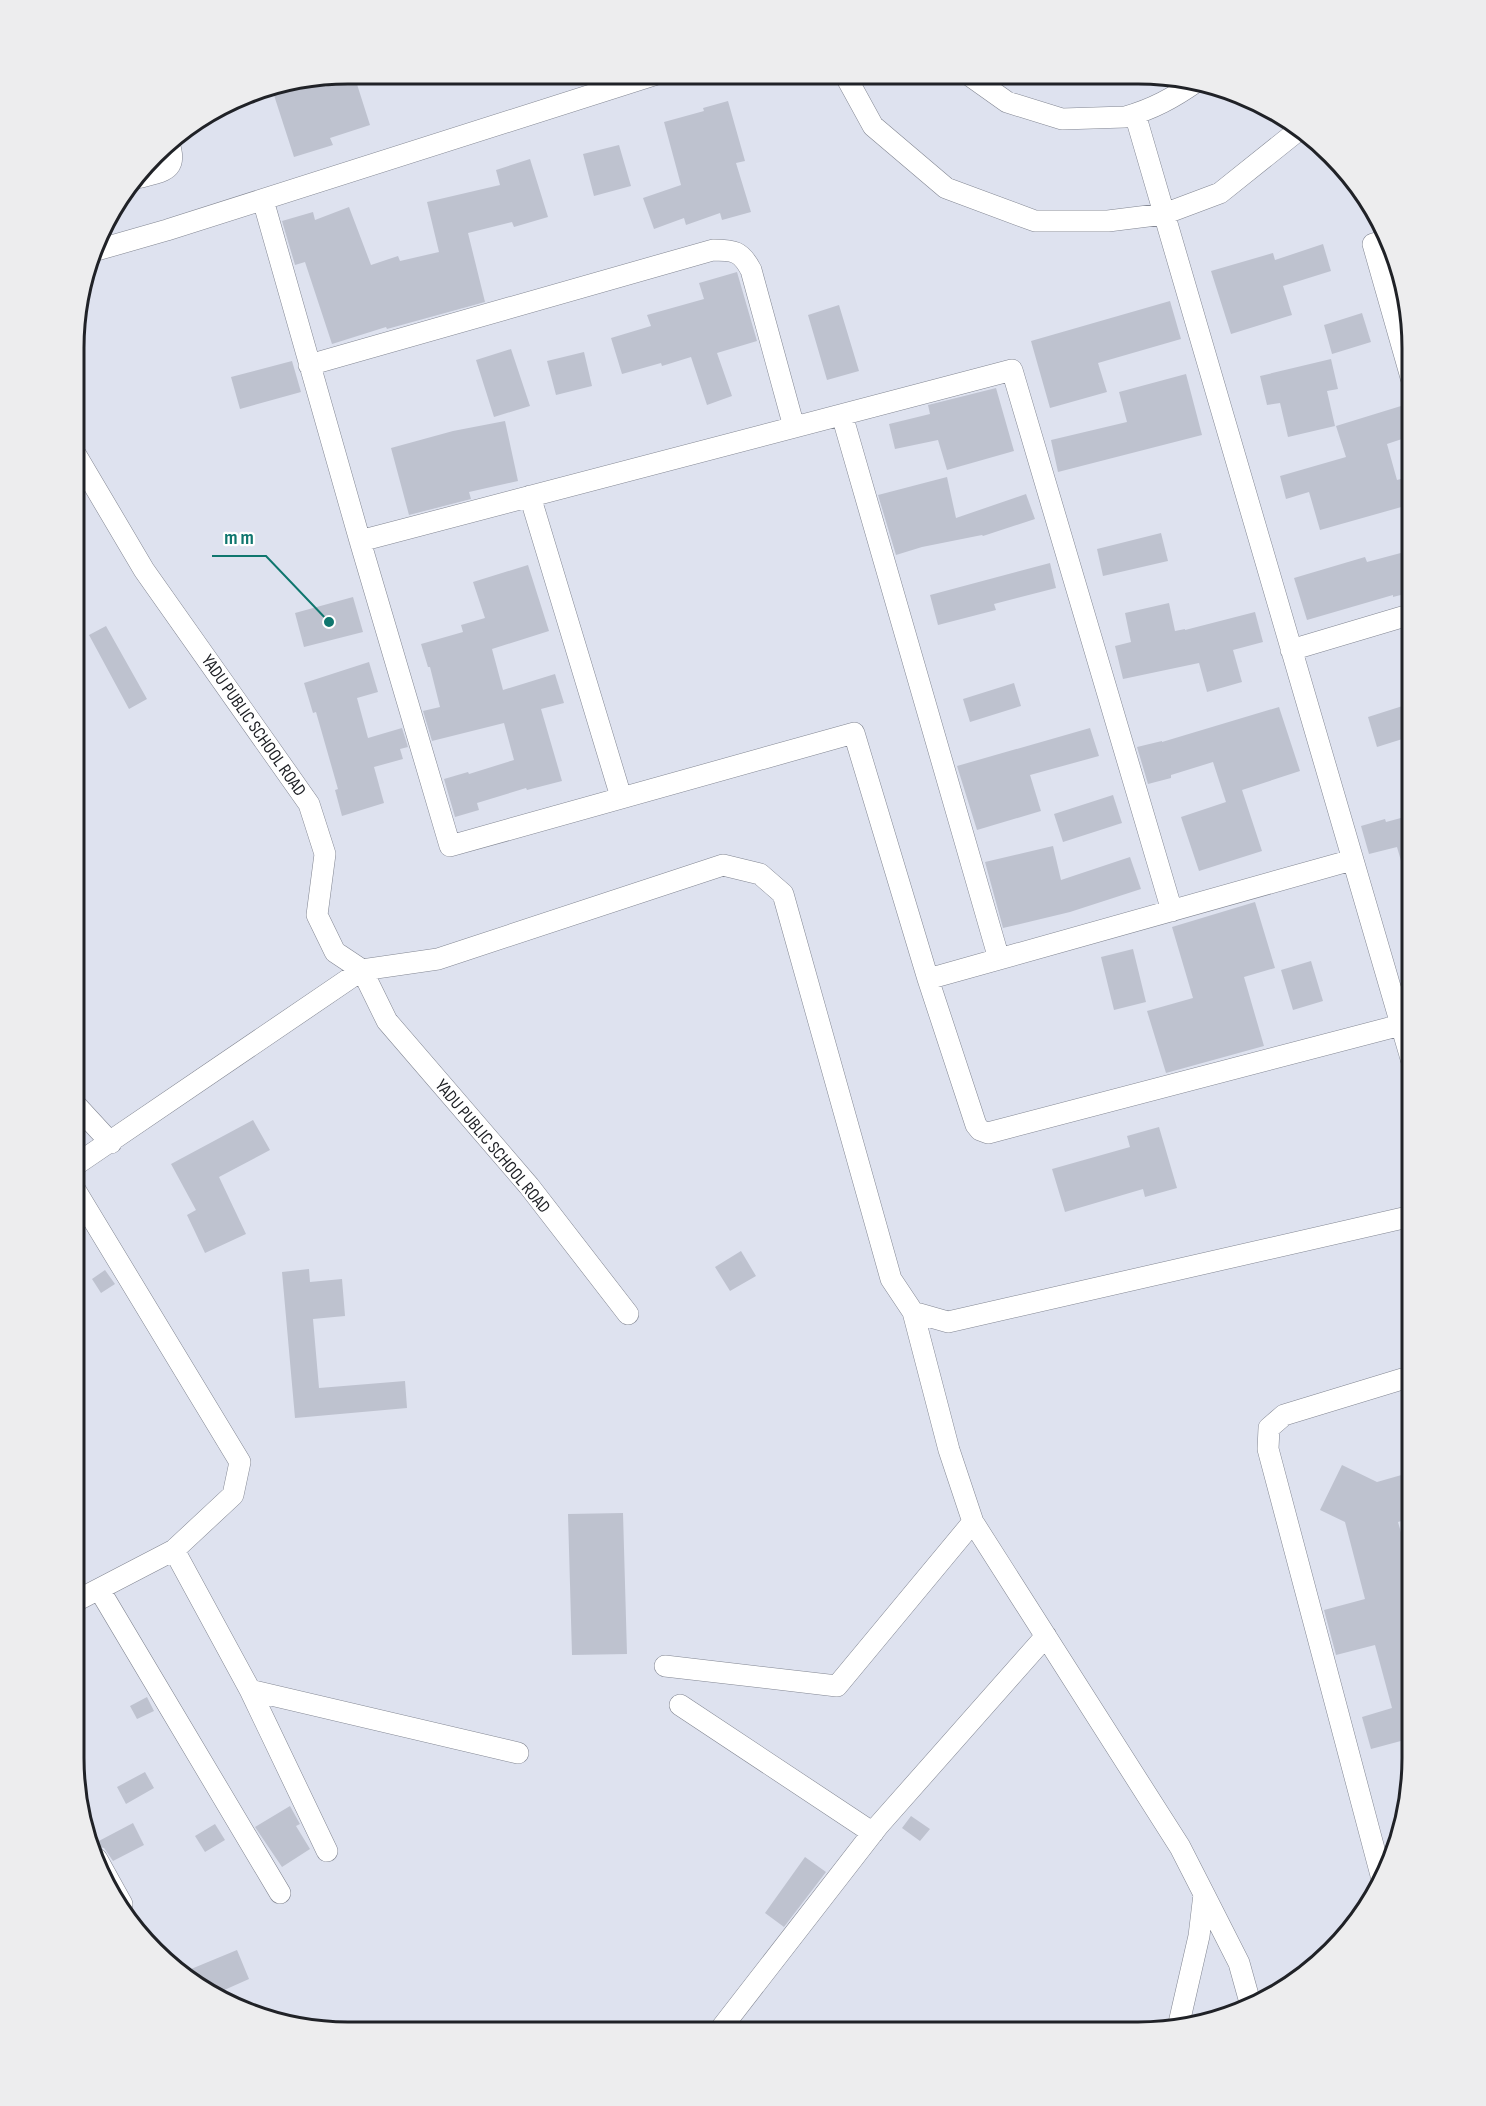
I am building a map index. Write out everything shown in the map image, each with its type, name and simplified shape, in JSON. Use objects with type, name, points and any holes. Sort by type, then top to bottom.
[{"type":"street","points":[[104,248],[625,84]]},
{"type":"street","points":[[851,84],[873,126],[945,188],[1035,221],[1108,221],[1164,214],[1220,193],[1294,134]]},
{"type":"street","points":[[981,84],[1006,102],[1062,119],[1125,117],[1172,99],[1187,88]]},
{"type":"street","points":[[1135,114],[1352,860],[1402,1008]]},
{"type":"street","points":[[148,175],[163,171],[172,164],[174,158],[172,151]]},
{"type":"street","points":[[262,200],[450,846],[854,733],[928,979],[976,1125],[980,1130],[988,1133],[1402,1024]]},
{"type":"street","points":[[1380,242],[1373,244],[1401,331]]},
{"type":"street","points":[[309,365],[713,250],[731,250],[744,257],[751,270],[794,428]]},
{"type":"street","points":[[360,541],[1012,370],[1172,911]]},
{"type":"street","points":[[842,415],[999,959]]},
{"type":"street","name":"YADU PUBLIC SCHOOL ROAD","points":[[84,469],[144,570],[309,804],[325,854],[317,915],[336,952],[362,970],[387,1021],[529,1186],[628,1314]]},
{"type":"street","points":[[530,496],[621,797]]},
{"type":"street","points":[[1291,650],[1402,617]]},
{"type":"street","points":[[928,979],[1352,860]]},
{"type":"street","points":[[84,1160],[362,970],[438,959],[723,865],[760,874],[783,894],[891,1280],[913,1312],[949,1450],[973,1522],[1180,1846],[1239,1962],[1249,1998]]},
{"type":"street","points":[[84,1114],[111,1143]]},
{"type":"street","points":[[84,1205],[240,1462],[232,1495],[174,1550],[84,1596]]},
{"type":"street","points":[[913,1312],[948,1322],[1402,1218]]},
{"type":"street","points":[[1379,1867],[1269,1449],[1269,1428],[1284,1415],[1402,1379]]},
{"type":"street","points":[[665,1666],[837,1686],[973,1522]]},
{"type":"street","points":[[174,1550],[250,1690],[327,1851]]},
{"type":"street","points":[[99,1588],[280,1893]]},
{"type":"street","points":[[726,2022],[873,1833],[1046,1636]]},
{"type":"street","points":[[250,1690],[518,1753]]},
{"type":"street","points":[[680,1706],[873,1833]]},
{"type":"street","points":[[1180,2019],[1199,1936],[1204,1894]]},
{"type":"building","points":[[357,84],[370,125],[330,138],[333,145],[294,157],[274,95],[313,86]]},
{"type":"building","points":[[728,101],[745,161],[736,163],[751,212],[722,220],[720,213],[686,225],[684,218],[654,229],[643,198],[681,185],[664,122],[704,111],[703,108]]},
{"type":"building","points":[[619,145],[631,186],[594,196],[583,154]]},
{"type":"building","points":[[530,159],[548,217],[514,227],[512,222],[468,233],[485,302],[387,329],[386,327],[332,344],[305,262],[295,265],[282,221],[313,212],[315,220],[349,207],[371,265],[398,256],[400,261],[439,252],[427,202],[500,185],[496,170]]},
{"type":"building","points":[[1323,244],[1331,271],[1283,286],[1292,315],[1231,334],[1211,271],[1273,253],[1275,260]]},
{"type":"building","points":[[737,272],[757,341],[717,353],[732,396],[707,405],[691,357],[662,366],[661,363],[622,374],[611,338],[651,326],[647,315],[704,299],[699,283]]},
{"type":"building","points":[[1170,301],[1181,339],[1098,363],[1107,392],[1050,408],[1031,341]]},
{"type":"building","points":[[839,305],[859,371],[827,380],[808,315]]},
{"type":"building","points":[[1362,313],[1371,342],[1332,354],[1324,325]]},
{"type":"building","points":[[511,349],[530,406],[494,417],[476,360]]},
{"type":"building","points":[[584,352],[592,386],[556,395],[547,361]]},
{"type":"building","points":[[1331,359],[1338,389],[1327,391],[1335,426],[1288,437],[1280,403],[1267,405],[1260,376]]},
{"type":"building","points":[[292,361],[301,392],[240,409],[231,377]]},
{"type":"building","points":[[1186,374],[1202,435],[1058,472],[1051,440],[1127,422],[1119,392]]},
{"type":"building","points":[[996,388],[1014,451],[947,470],[938,440],[895,449],[889,424],[930,414],[928,405]]},
{"type":"building","points":[[1401,406],[1402,439],[1387,444],[1397,480],[1402,479],[1402,507],[1320,530],[1309,492],[1286,499],[1280,476],[1346,457],[1336,426]]},
{"type":"building","points":[[505,421],[518,481],[469,492],[471,499],[409,515],[391,448],[453,431]]},
{"type":"building","points":[[947,477],[956,518],[1026,494],[1035,519],[983,536],[922,547],[896,555],[878,495]]},
{"type":"building","points":[[1161,533],[1168,561],[1103,576],[1097,549]]},
{"type":"building","points":[[1402,553],[1402,595],[1393,597],[1393,595],[1307,620],[1294,578],[1365,557],[1367,562]]},
{"type":"building","points":[[1050,563],[1056,588],[994,604],[996,610],[938,625],[930,595]]},
{"type":"building","points":[[528,565],[549,631],[492,649],[503,690],[555,674],[564,703],[541,709],[562,781],[527,790],[526,788],[477,803],[479,810],[455,817],[444,779],[514,760],[504,723],[432,741],[423,711],[440,707],[430,667],[428,667],[421,644],[463,632],[461,625],[485,618],[473,582]]},
{"type":"building","points":[[353,597],[363,632],[304,647],[295,613]]},
{"type":"building","points":[[1169,603],[1175,631],[1255,612],[1263,642],[1233,650],[1242,682],[1207,692],[1199,663],[1123,679],[1115,646],[1131,642],[1125,613]]},
{"type":"building","points":[[106,626],[147,699],[129,709],[89,635]]},
{"type":"building","points":[[369,662],[378,692],[357,698],[368,738],[402,728],[408,747],[400,749],[403,759],[374,767],[384,803],[342,816],[335,790],[338,789],[316,712],[313,713],[304,683]]},
{"type":"building","points":[[1014,683],[1021,706],[970,722],[963,699]]},
{"type":"building","points":[[1402,706],[1402,739],[1377,747],[1368,717]]},
{"type":"building","points":[[1279,707],[1300,771],[1242,790],[1262,851],[1199,871],[1181,817],[1226,802],[1213,762],[1148,784],[1137,747],[1162,742]]},
{"type":"building","points":[[1090,728],[1099,756],[1030,775],[1041,811],[977,830],[957,766]]},
{"type":"building","points":[[1113,795],[1122,823],[1063,842],[1054,814]]},
{"type":"building","points":[[1402,818],[1402,864],[1397,847],[1369,854],[1361,826],[1385,819],[1386,822]]},
{"type":"building","points":[[1053,846],[1061,880],[1130,857],[1141,889],[1070,912],[1003,928],[985,862]]},
{"type":"building","points":[[1255,902],[1275,968],[1244,977],[1264,1046],[1166,1073],[1147,1011],[1193,998],[1172,927]]},
{"type":"building","points":[[1133,949],[1146,1002],[1114,1010],[1101,957]]},
{"type":"building","points":[[1311,961],[1323,1001],[1293,1010],[1281,970]]},
{"type":"building","points":[[253,1120],[270,1150],[219,1177],[246,1234],[205,1253],[187,1215],[196,1210],[171,1164]]},
{"type":"building","points":[[1159,1127],[1177,1188],[1145,1197],[1143,1189],[1065,1212],[1052,1169],[1130,1147],[1127,1136]]},
{"type":"building","points":[[741,1251],[756,1276],[730,1291],[715,1267]]},
{"type":"building","points":[[309,1269],[310,1282],[342,1279],[345,1316],[313,1319],[319,1388],[405,1381],[407,1408],[295,1418],[282,1272]]},
{"type":"building","points":[[105,1270],[115,1284],[101,1293],[92,1279]]},
{"type":"building","points":[[1342,1465],[1377,1482],[1402,1475],[1402,1521],[1398,1522],[1402,1536],[1402,1741],[1371,1749],[1362,1717],[1392,1708],[1375,1645],[1336,1655],[1324,1610],[1365,1599],[1345,1522],[1320,1510]]},
{"type":"building","points":[[623,1513],[627,1654],[572,1655],[568,1514]]},
{"type":"building","points":[[147,1697],[154,1711],[137,1719],[130,1706]]},
{"type":"building","points":[[145,1772],[154,1788],[126,1804],[117,1787]]},
{"type":"building","points":[[290,1806],[300,1824],[296,1826],[310,1849],[282,1867],[255,1827]]},
{"type":"building","points":[[911,1816],[930,1829],[920,1841],[902,1828]]},
{"type":"building","points":[[133,1823],[144,1845],[113,1861],[98,1842]]},
{"type":"building","points":[[215,1824],[225,1840],[205,1852],[195,1836]]},
{"type":"building","points":[[805,1857],[826,1872],[784,1927],[765,1913]]},
{"type":"building","points":[[237,1950],[249,1979],[223,1991],[189,1970]]},
{"type":"place","name":"m m","points":[[329,622]]}]
